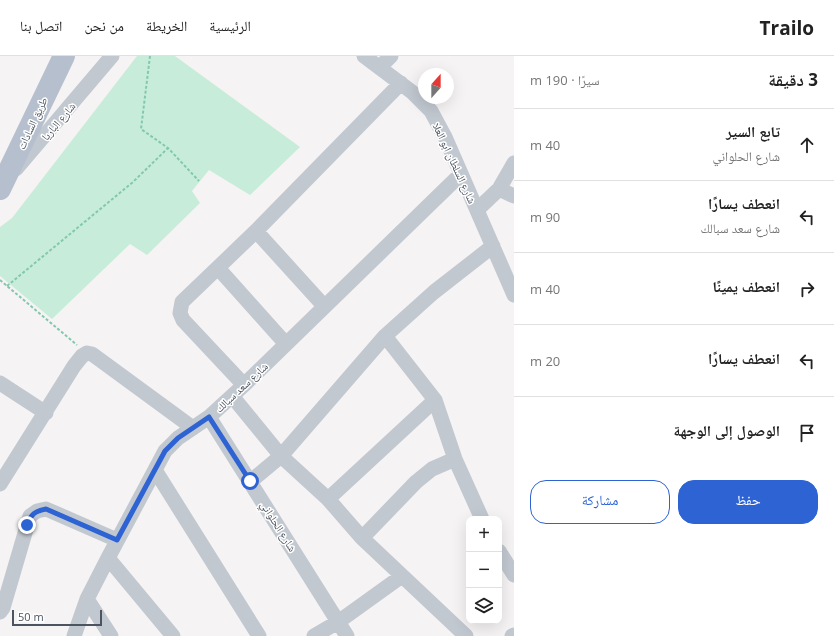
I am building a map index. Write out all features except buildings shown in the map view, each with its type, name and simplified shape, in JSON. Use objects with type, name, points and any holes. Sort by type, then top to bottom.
[{"type":"main road","name":"طريق السادات","points":[[1,187],[64,56]]},
{"type":"street","name":"شارع الباريا","points":[[1,187],[112,56]]},
{"type":"street","name":"شارع السلطان ابو العلا","points":[[364,56],[401,83],[431,111],[445,137],[514,294]]},
{"type":"street","points":[[380,67],[391,56]]},
{"type":"street","points":[[244,385],[183,320],[180,313],[182,302],[256,231],[401,83]]},
{"type":"street","points":[[477,210],[499,189],[514,163]]},
{"type":"street","name":"شارع سعد سبالك","points":[[74,636],[88,599],[108,558],[165,451],[178,438],[209,417],[244,385],[461,174]]},
{"type":"street","points":[[499,189],[514,196]]},
{"type":"street","points":[[256,231],[324,306]]},
{"type":"street","points":[[250,481],[281,456],[385,336],[434,292],[493,246]]},
{"type":"street","points":[[218,268],[286,344]]},
{"type":"street","points":[[385,336],[435,400],[455,460],[481,516]]},
{"type":"street","points":[[0,484],[46,413],[74,366],[82,356],[87,353],[92,354],[193,428]]},
{"type":"street","points":[[0,383],[46,413]]},
{"type":"street","points":[[232,396],[281,456],[328,500],[362,538],[466,636]]},
{"type":"street","points":[[328,500],[435,400]]},
{"type":"street","name":"شارع الحلواني","points":[[209,417],[347,636]]},
{"type":"street","points":[[362,538],[416,482],[432,470],[455,460]]},
{"type":"street","points":[[155,470],[259,636]]},
{"type":"street","points":[[1,609],[30,516],[37,510],[46,509],[117,540]]},
{"type":"street","points":[[500,552],[514,575]]},
{"type":"street","points":[[108,558],[173,636]]},
{"type":"street","points":[[314,636],[338,622],[402,576]]},
{"type":"street","points":[[88,599],[111,636]]},
{"type":"path","points":[[150,56],[141,129],[168,148],[199,181]]},
{"type":"path","points":[[7,286],[133,182],[168,148]]},
{"type":"path","points":[[0,280],[87,353]]},
{"type":"green space","points":[[137,56],[175,56],[300,147],[250,195],[209,170],[192,191],[200,203],[147,255],[130,244],[52,319],[0,276],[0,227],[12,218]]},
{"type":"route","points":[[27,525],[30,516],[37,510],[46,509],[117,540],[165,451],[178,438],[209,417],[250,481]]}]
